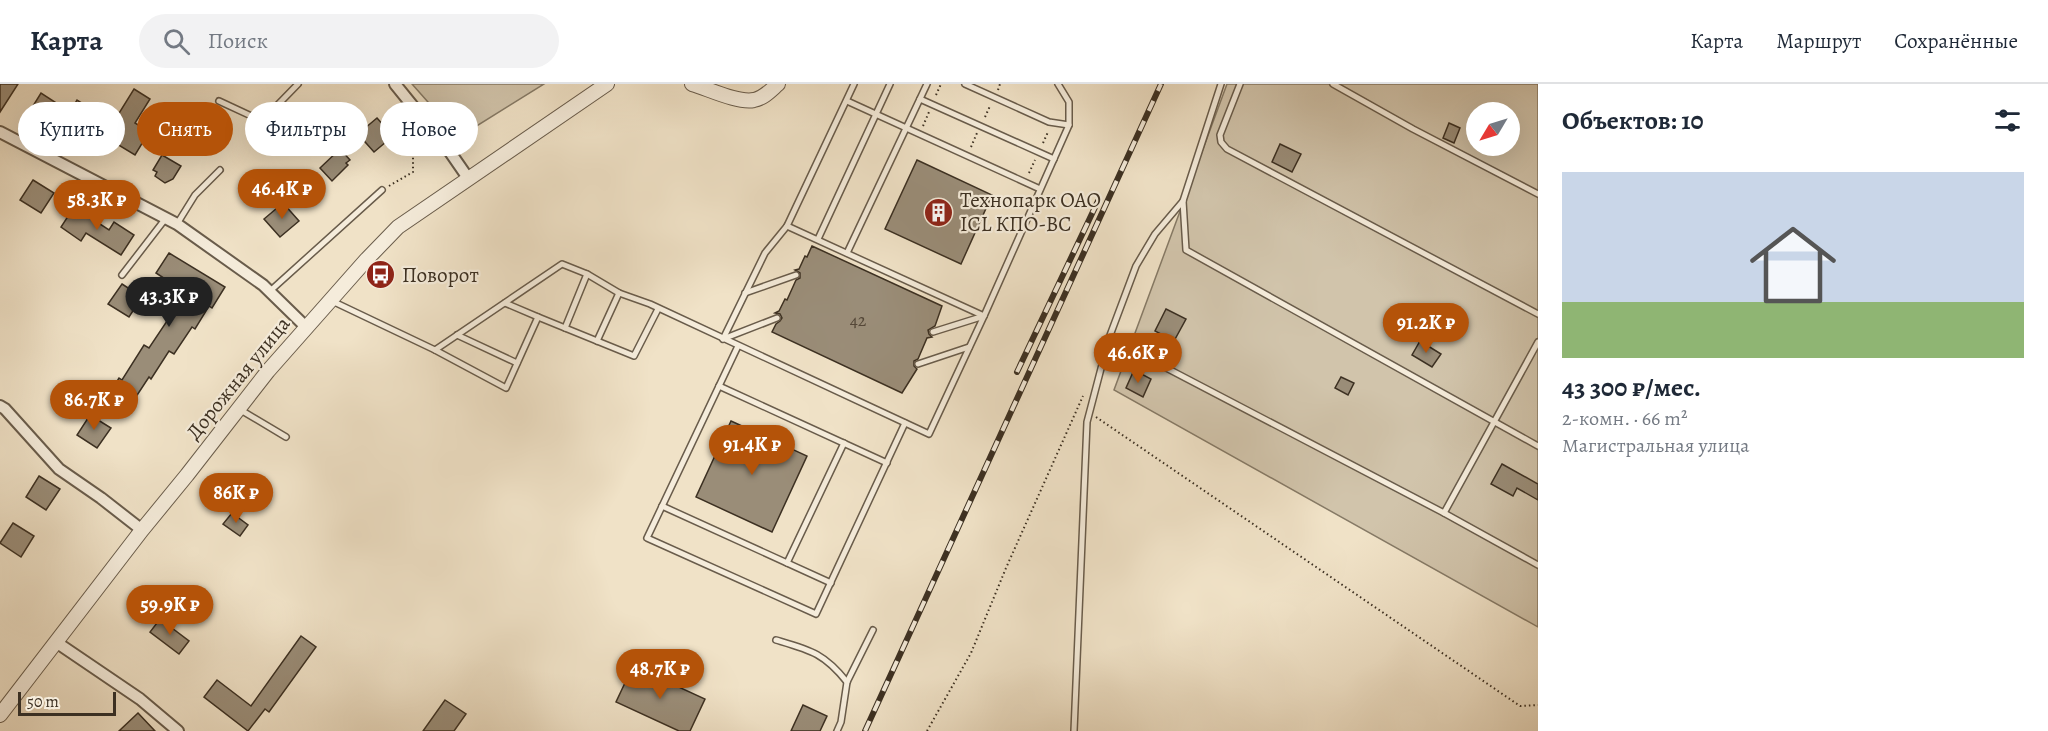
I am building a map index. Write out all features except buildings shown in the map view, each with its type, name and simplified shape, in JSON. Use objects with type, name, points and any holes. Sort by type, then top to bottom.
[{"type":"street","points":[[395,84],[410,102]]},
{"type":"street","name":"Дорожная улица","points":[[0,715],[268,371],[398,227],[607,84]]},
{"type":"street","points":[[692,84],[718,88],[740,100],[754,100],[766,95],[778,84]]},
{"type":"street","points":[[0,132],[177,224],[263,285],[306,327]]},
{"type":"street","points":[[452,156],[468,178]]},
{"type":"street","points":[[0,406],[59,469],[142,530]]},
{"type":"street","points":[[56,642],[140,699],[178,731]]},
{"type":"lane","points":[[219,101],[262,121],[298,84]]},
{"type":"lane","points":[[723,339],[765,253],[787,226],[854,84]]},
{"type":"lane","points":[[818,239],[890,84]]},
{"type":"lane","points":[[847,253],[927,84]]},
{"type":"lane","points":[[965,84],[1049,122],[1069,125]]},
{"type":"lane","points":[[435,350],[562,264],[587,274],[619,293],[929,434],[1069,125],[1069,102],[1058,84]]},
{"type":"lane","points":[[1221,84],[1183,201],[1186,250],[1538,446]]},
{"type":"lane","points":[[1240,84],[1220,135],[1221,142],[1227,149],[1538,315]]},
{"type":"lane","points":[[1333,84],[1413,129],[1538,194]]},
{"type":"lane","points":[[920,99],[1054,159]]},
{"type":"lane","points":[[847,101],[1040,189]]},
{"type":"lane","points":[[177,224],[195,195],[220,170]]},
{"type":"lane","points":[[269,292],[382,190]]},
{"type":"lane","points":[[1074,731],[1087,422],[1109,338],[1136,266],[1155,234],[1183,201]]},
{"type":"lane","points":[[122,275],[166,218]]},
{"type":"lane","points":[[787,226],[984,316]]},
{"type":"lane","points":[[565,328],[587,274]]},
{"type":"lane","points":[[745,293],[796,275]]},
{"type":"lane","points":[[597,341],[619,293]]},
{"type":"lane","points":[[331,300],[435,350],[506,388],[538,317]]},
{"type":"lane","points":[[505,303],[634,356],[658,309]]},
{"type":"lane","points":[[933,332],[984,316]]},
{"type":"lane","points":[[723,339],[777,318]]},
{"type":"lane","points":[[457,335],[517,363]]},
{"type":"lane","points":[[1109,338],[1444,513],[1538,565]]},
{"type":"lane","points":[[1444,513],[1538,342]]},
{"type":"lane","points":[[738,346],[647,538],[816,614],[905,423]]},
{"type":"lane","points":[[918,364],[969,347]]},
{"type":"lane","points":[[718,386],[887,463]]},
{"type":"lane","points":[[239,409],[286,437]]},
{"type":"lane","points":[[787,563],[844,443]]},
{"type":"lane","points":[[662,506],[831,583]]},
{"type":"lane","points":[[837,731],[841,722],[847,682],[873,630]]},
{"type":"lane","points":[[776,640],[810,650],[832,664],[847,682]]},
{"type":"path","points":[[382,190],[412,172],[413,156]]},
{"type":"path","points":[[927,731],[971,653],[1006,567],[1084,393]]},
{"type":"path","points":[[1090,412],[1521,706],[1538,705]]},
{"type":"shaded area","points":[[412,84],[544,84],[478,125],[478,102],[428,102]]},
{"type":"shaded area","points":[[1227,84],[1538,84],[1538,627],[1114,390]]},
{"type":"railway","points":[[865,731],[1161,84]]},
{"type":"railway","points":[[1017,372],[1098,201]]},
{"type":"place","name":"Технопарк OAO ICL КПО-ВС","points":[[939,212]]},
{"type":"place","name":"Поворот","points":[[381,275]]}]
